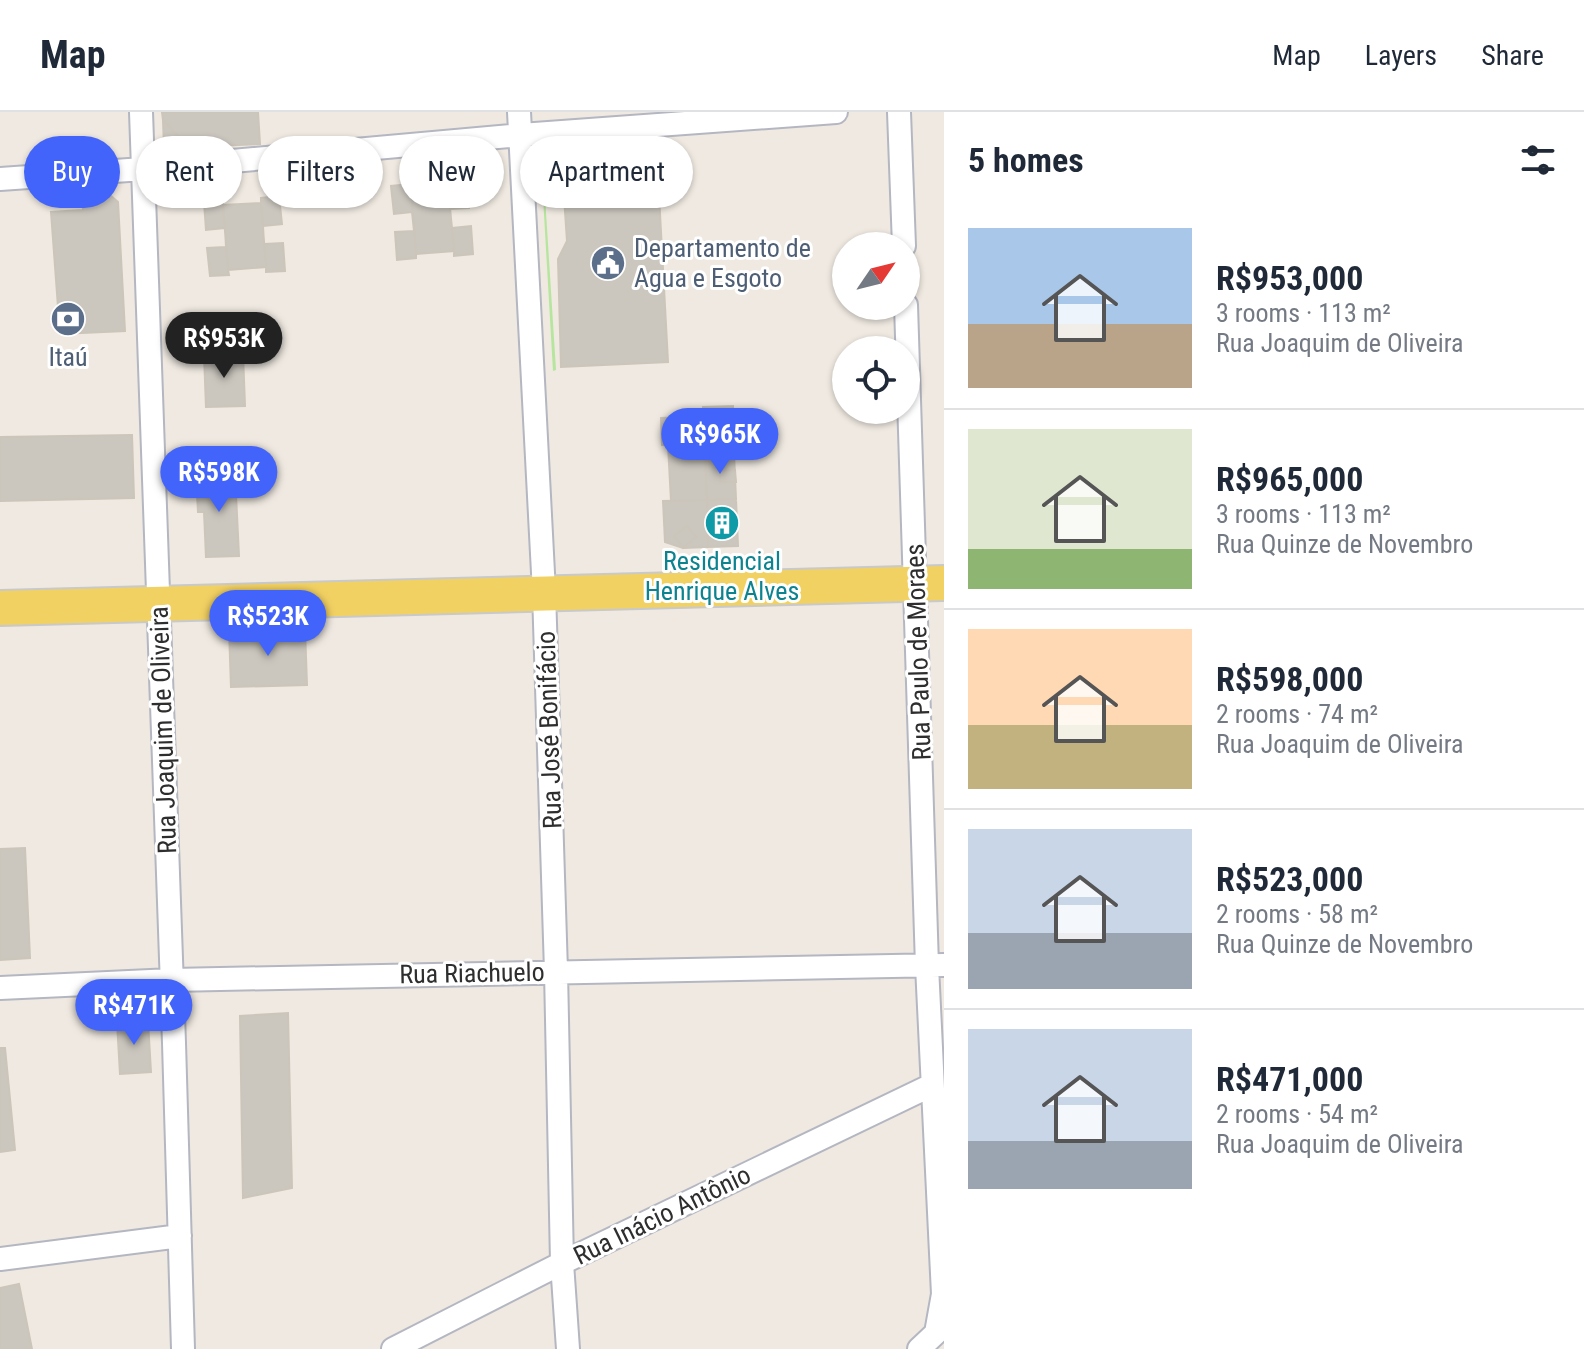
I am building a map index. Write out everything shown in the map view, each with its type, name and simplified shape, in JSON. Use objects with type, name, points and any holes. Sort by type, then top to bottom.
[{"type":"main road","points":[[0,608],[930,583]]},
{"type":"street","name":"Rua Joaquim de Oliveira","points":[[141,112],[142,136]]},
{"type":"street","name":"Rua José Bonifácio","points":[[519,112],[544,592],[562,1263],[568,1349]]},
{"type":"street","points":[[242,160],[521,135],[836,112]]},
{"type":"street","points":[[899,112],[903,232]]},
{"type":"street","points":[[0,179],[136,169]]},
{"type":"street","name":"Rua Joaquim de Oliveira","points":[[144,208],[183,1349]]},
{"type":"street","name":"Rua Paulo de Moraes","points":[[907,320],[930,583],[935,966],[932,1085],[943,1294],[936,1333],[919,1349]]},
{"type":"street","name":"Rua Riachuelo","points":[[0,988],[172,980],[935,966]]},
{"type":"street","name":"Rua Inácio Antônio","points":[[393,1349],[562,1263],[932,1085]]},
{"type":"street","points":[[0,1259],[180,1236]]},
{"type":"green space","points":[[544,208],[556,370],[553,371]]},
{"type":"building","points":[[162,112],[258,112],[258,144],[242,145],[242,136],[178,136],[163,120]]},
{"type":"building","points":[[163,120],[178,136],[164,136]]},
{"type":"building","points":[[399,185],[399,208],[469,208],[450,209],[452,228],[471,226],[473,254],[454,256],[454,251],[416,254],[416,258],[397,260],[395,232],[414,231],[412,212],[394,214],[391,186]]},
{"type":"building","points":[[258,203],[258,208],[280,208],[282,224],[263,226],[264,244],[283,243],[285,271],[266,272],[266,267],[228,270],[229,275],[210,276],[207,248],[226,247],[225,228],[206,230],[204,208],[242,208],[242,204]]},
{"type":"building","points":[[258,203],[258,208],[261,208],[266,267],[228,270],[223,208],[242,208],[242,204]]},
{"type":"building","points":[[118,208],[125,331],[60,334],[51,212]]},
{"type":"building","points":[[412,208],[450,208],[454,251],[416,254]]},
{"type":"building","points":[[565,208],[660,208],[668,362],[561,367],[558,259],[567,241]]},
{"type":"building","points":[[243,354],[245,406],[206,407],[204,355]]},
{"type":"building","points":[[733,406],[734,453],[705,454],[703,407]]},
{"type":"building","points":[[703,416],[707,500],[671,501],[668,445],[662,445],[661,418]]},
{"type":"building","points":[[718,424],[734,424],[734,435],[719,436]]},
{"type":"building","points":[[132,435],[134,498],[0,501],[0,437]]},
{"type":"building","points":[[734,453],[736,499],[707,500],[705,454]]},
{"type":"building","points":[[735,470],[736,482],[720,482],[720,471]]},
{"type":"building","points":[[235,474],[239,556],[206,557],[204,512],[198,512],[196,476]]},
{"type":"building","name":"Residencial Henrique Alves","points":[[736,499],[738,546],[708,547],[707,500]]},
{"type":"building","points":[[707,500],[708,547],[683,548],[665,542],[663,501]]},
{"type":"building","points":[[721,517],[737,517],[737,528],[722,529]]},
{"type":"building","points":[[687,526],[696,537],[683,548],[674,536]]},
{"type":"building","points":[[305,629],[307,685],[231,687],[229,630]]},
{"type":"building","points":[[25,848],[30,958],[0,960],[0,849]]},
{"type":"building","points":[[288,1013],[292,1188],[243,1198],[240,1016]]},
{"type":"building","points":[[148,1021],[151,1072],[120,1074],[117,1022]]},
{"type":"building","points":[[0,1048],[5,1048],[15,1150],[0,1152]]},
{"type":"building","points":[[19,1284],[32,1349],[0,1349],[0,1288]]},
{"type":"place","name":"Departamento de Agua e Esgoto","points":[[608,263]]},
{"type":"place","name":"Itaú","points":[[68,319]]},
{"type":"place","name":"Residencial Henrique Alves","points":[[722,523]]}]
